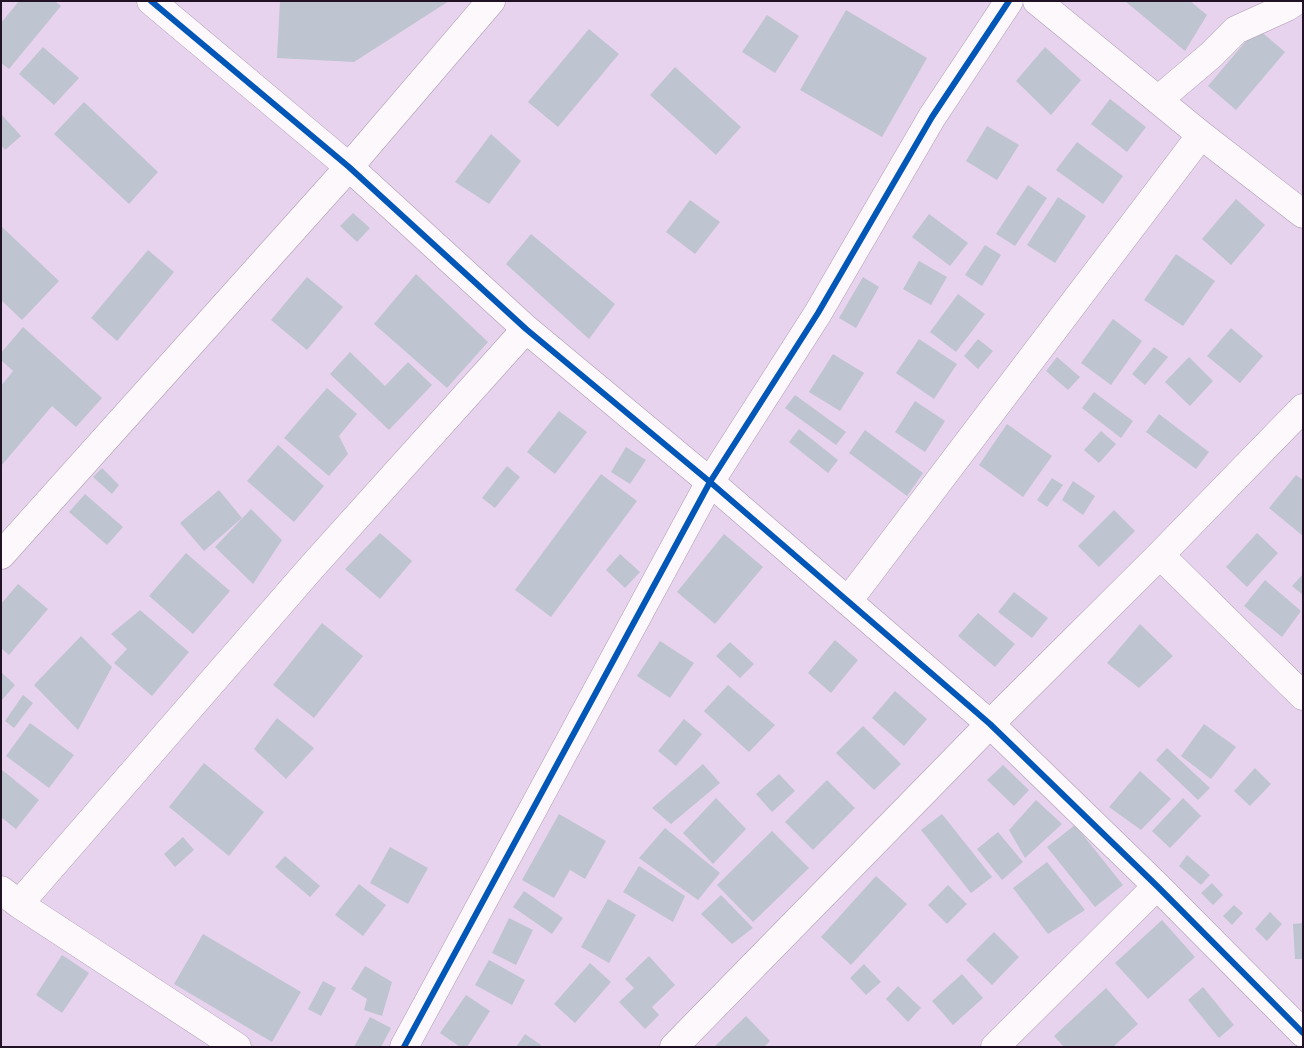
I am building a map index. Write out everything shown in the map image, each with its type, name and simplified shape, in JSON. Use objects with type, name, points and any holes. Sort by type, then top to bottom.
[{"type":"street","points":[[151,1],[348,167],[526,329],[710,482],[990,724],[1157,886],[1303,1033]]},
{"type":"street","points":[[1,555],[348,167],[491,1]]},
{"type":"street","points":[[404,1047],[710,482],[818,313],[932,117],[1009,1]]},
{"type":"street","points":[[1037,1],[1201,135],[1303,214]]},
{"type":"street","points":[[1158,100],[1212,55],[1236,30],[1296,1]]},
{"type":"street","points":[[848,601],[1201,135]]},
{"type":"street","points":[[237,1047],[10,897],[311,568],[526,329]]},
{"type":"street","points":[[674,1047],[990,724],[1160,556],[1303,408]]},
{"type":"street","points":[[1160,556],[1303,696]]},
{"type":"street","points":[[995,1047],[1157,886]]},
{"type":"building","points":[[19,1],[55,1],[61,6],[9,69],[1,63],[1,23]]},
{"type":"building","points":[[280,1],[449,1],[354,62],[277,58]]},
{"type":"building","points":[[1125,1],[1190,1],[1207,15],[1185,51]]},
{"type":"building","points":[[846,10],[927,58],[882,137],[800,90]]},
{"type":"building","points":[[767,15],[799,36],[775,73],[742,52]]},
{"type":"building","points":[[1257,28],[1285,52],[1236,110],[1208,86]]},
{"type":"building","points":[[589,29],[619,54],[558,127],[528,102]]},
{"type":"building","points":[[43,47],[79,78],[54,105],[19,74]]},
{"type":"building","points":[[1045,47],[1081,80],[1051,115],[1016,81]]},
{"type":"building","points":[[675,67],[741,127],[716,155],[650,95]]},
{"type":"building","points":[[1110,99],[1146,127],[1127,152],[1091,124]]},
{"type":"building","points":[[84,102],[158,172],[129,204],[54,134]]},
{"type":"building","points":[[1,114],[21,136],[5,150],[1,145]]},
{"type":"building","points":[[987,126],[1019,145],[997,180],[966,161]]},
{"type":"building","points":[[491,134],[521,161],[489,204],[455,182]]},
{"type":"building","points":[[1077,142],[1123,176],[1103,204],[1056,170]]},
{"type":"building","points":[[1028,185],[1047,198],[1015,246],[996,234]]},
{"type":"building","points":[[1058,197],[1086,216],[1055,263],[1027,245]]},
{"type":"building","points":[[1236,199],[1265,225],[1231,265],[1202,239]]},
{"type":"building","points":[[690,200],[720,222],[695,254],[666,232]]},
{"type":"building","points":[[353,213],[370,228],[357,242],[340,226]]},
{"type":"building","points":[[929,214],[968,243],[950,266],[912,237]]},
{"type":"building","points":[[1,226],[59,281],[22,320],[1,300]]},
{"type":"building","points":[[531,234],[615,304],[589,339],[506,264]]},
{"type":"building","points":[[985,245],[1001,255],[982,286],[965,275]]},
{"type":"building","points":[[148,250],[174,272],[117,341],[91,318]]},
{"type":"building","points":[[1176,254],[1215,281],[1183,326],[1144,300]]},
{"type":"building","points":[[919,261],[947,277],[931,305],[903,289]]},
{"type":"building","points":[[416,274],[488,342],[447,388],[374,324]]},
{"type":"building","points":[[307,277],[343,307],[307,350],[271,320]]},
{"type":"building","points":[[863,277],[879,287],[856,328],[839,318]]},
{"type":"building","points":[[958,294],[985,314],[956,352],[930,332]]},
{"type":"building","points":[[1113,319],[1142,341],[1111,385],[1081,363]]},
{"type":"building","points":[[23,327],[102,398],[76,427],[52,406],[1,466],[1,386],[13,371],[1,360],[1,353]]},
{"type":"building","points":[[1231,328],[1263,356],[1240,383],[1207,356]]},
{"type":"building","points":[[919,339],[957,364],[934,399],[896,373]]},
{"type":"building","points":[[978,339],[993,351],[978,369],[964,356]]},
{"type":"building","points":[[1154,347],[1168,357],[1145,385],[1132,374]]},
{"type":"building","points":[[350,352],[385,386],[408,362],[432,385],[389,430],[330,374]]},
{"type":"building","points":[[833,354],[864,373],[840,411],[809,392]]},
{"type":"building","points":[[1057,357],[1080,377],[1068,390],[1046,371]]},
{"type":"building","points":[[1189,357],[1213,381],[1190,406],[1165,382]]},
{"type":"building","points":[[327,388],[357,414],[339,436],[348,454],[329,476],[284,438]]},
{"type":"building","points":[[1094,392],[1133,421],[1121,438],[1082,408]]},
{"type":"building","points":[[795,395],[846,432],[836,445],[785,408]]},
{"type":"building","points":[[915,401],[945,421],[925,452],[895,432]]},
{"type":"building","points":[[559,411],[587,432],[555,474],[527,452]]},
{"type":"building","points":[[1159,414],[1209,452],[1196,469],[1146,432]]},
{"type":"building","points":[[1007,424],[1052,456],[1023,497],[979,465]]},
{"type":"building","points":[[799,429],[838,460],[828,473],[789,442]]},
{"type":"building","points":[[865,430],[923,473],[907,496],[849,453]]},
{"type":"building","points":[[1101,431],[1116,444],[1099,463],[1084,450]]},
{"type":"building","points":[[278,445],[324,486],[294,522],[247,481]]},
{"type":"building","points":[[626,447],[646,460],[630,484],[611,472]]},
{"type":"building","points":[[507,466],[520,477],[495,508],[482,498]]},
{"type":"building","points":[[102,468],[119,485],[112,494],[93,477]]},
{"type":"building","points":[[601,474],[637,501],[551,617],[515,590]]},
{"type":"building","points":[[1296,475],[1303,480],[1303,536],[1269,508]]},
{"type":"building","points":[[1052,478],[1063,485],[1047,507],[1037,500]]},
{"type":"building","points":[[1073,481],[1095,496],[1083,515],[1062,500]]},
{"type":"building","points":[[219,490],[242,518],[204,551],[180,523]]},
{"type":"building","points":[[85,494],[123,527],[107,545],[69,512]]},
{"type":"building","points":[[251,509],[282,540],[253,584],[215,547]]},
{"type":"building","points":[[1114,510],[1135,531],[1099,567],[1078,546]]},
{"type":"building","points":[[380,533],[412,561],[380,599],[345,569]]},
{"type":"building","points":[[1257,533],[1278,553],[1247,587],[1226,567]]},
{"type":"building","points":[[724,534],[763,567],[715,624],[677,592]]},
{"type":"building","points":[[186,553],[230,591],[193,634],[149,596]]},
{"type":"building","points":[[620,554],[640,572],[625,588],[606,570]]},
{"type":"building","points":[[1303,574],[1303,595],[1292,586]]},
{"type":"building","points":[[1265,580],[1301,611],[1282,637],[1244,606]]},
{"type":"building","points":[[18,584],[48,609],[9,655],[1,648],[1,604]]},
{"type":"building","points":[[1014,592],[1048,618],[1032,638],[998,612]]},
{"type":"building","points":[[140,610],[189,652],[152,696],[114,663],[127,649],[111,634]]},
{"type":"building","points":[[978,613],[1015,644],[995,667],[958,636]]},
{"type":"building","points":[[322,623],[363,656],[314,718],[273,685]]},
{"type":"building","points":[[1140,624],[1173,656],[1139,688],[1107,663]]},
{"type":"building","points":[[81,636],[112,667],[78,730],[34,685]]},
{"type":"building","points":[[835,640],[858,660],[831,693],[808,673]]},
{"type":"building","points":[[660,641],[694,663],[670,698],[637,676]]},
{"type":"building","points":[[730,642],[754,664],[740,678],[716,656]]},
{"type":"building","points":[[1,672],[15,685],[1,701]]},
{"type":"building","points":[[728,685],[775,725],[749,752],[704,711]]},
{"type":"building","points":[[895,691],[927,719],[904,746],[872,718]]},
{"type":"building","points":[[23,695],[33,703],[14,728],[5,721]]},
{"type":"building","points":[[277,718],[314,748],[286,779],[254,749]]},
{"type":"building","points":[[684,719],[702,734],[676,766],[658,751]]},
{"type":"building","points":[[30,723],[74,755],[49,788],[6,756]]},
{"type":"building","points":[[1204,724],[1236,747],[1211,779],[1181,756]]},
{"type":"building","points":[[863,726],[901,764],[874,790],[836,753]]},
{"type":"building","points":[[1167,748],[1210,788],[1198,800],[1156,760]]},
{"type":"building","points":[[204,763],[264,812],[229,856],[169,807]]},
{"type":"building","points":[[703,764],[720,783],[671,824],[652,808]]},
{"type":"building","points":[[1003,765],[1029,790],[1014,806],[987,780]]},
{"type":"building","points":[[1255,768],[1271,784],[1250,806],[1234,791]]},
{"type":"building","points":[[1,769],[39,800],[16,829],[1,817]]},
{"type":"building","points":[[1140,771],[1171,799],[1141,830],[1109,807]]},
{"type":"building","points":[[779,774],[795,791],[772,812],[756,794]]},
{"type":"building","points":[[827,780],[855,808],[813,850],[785,822]]},
{"type":"building","points":[[716,798],[746,829],[713,864],[683,833]]},
{"type":"building","points":[[1183,798],[1201,816],[1170,848],[1152,831]]},
{"type":"building","points":[[1036,800],[1062,824],[1025,858],[1009,830]]},
{"type":"building","points":[[559,814],[606,841],[585,879],[570,870],[554,898],[522,880]]},
{"type":"building","points":[[942,814],[992,877],[971,893],[921,830]]},
{"type":"building","points":[[1075,825],[1123,885],[1095,907],[1047,847]]},
{"type":"building","points":[[665,828],[720,873],[698,900],[639,858]]},
{"type":"building","points":[[772,831],[809,868],[753,922],[717,885]]},
{"type":"building","points":[[998,832],[1023,862],[1002,880],[977,849]]},
{"type":"building","points":[[183,837],[194,850],[175,867],[164,854]]},
{"type":"building","points":[[390,847],[428,868],[408,904],[370,883]]},
{"type":"building","points":[[1187,855],[1210,875],[1201,885],[1179,866]]},
{"type":"building","points":[[285,856],[320,886],[310,897],[275,867]]},
{"type":"building","points":[[1047,862],[1085,910],[1048,934],[1013,888]]},
{"type":"building","points":[[639,866],[685,896],[673,922],[623,892]]},
{"type":"building","points":[[876,876],[907,904],[851,965],[821,937]]},
{"type":"building","points":[[1212,883],[1223,895],[1213,905],[1201,893]]},
{"type":"building","points":[[359,884],[386,905],[363,936],[335,915]]},
{"type":"building","points":[[948,885],[967,904],[947,924],[928,905]]},
{"type":"building","points":[[524,891],[563,918],[552,934],[513,907]]},
{"type":"building","points":[[721,895],[753,928],[732,944],[701,914]]},
{"type":"building","points":[[608,899],[636,915],[609,963],[581,947]]},
{"type":"building","points":[[1234,905],[1243,913],[1232,925],[1223,916]]},
{"type":"building","points":[[1270,912],[1282,924],[1267,941],[1255,929]]},
{"type":"building","points":[[509,918],[533,930],[516,965],[492,953]]},
{"type":"building","points":[[1162,920],[1195,957],[1148,999],[1115,963]]},
{"type":"building","points":[[1303,923],[1303,959],[1295,959],[1293,924]]},
{"type":"building","points":[[994,932],[1019,957],[992,985],[966,960]]},
{"type":"building","points":[[203,934],[301,992],[272,1042],[174,984]]},
{"type":"building","points":[[62,955],[89,973],[62,1013],[36,995]]},
{"type":"building","points":[[649,956],[675,985],[652,1007],[659,1015],[645,1029],[619,1002],[634,988],[625,979]]},
{"type":"building","points":[[489,960],[525,980],[512,1005],[475,985]]},
{"type":"building","points":[[590,963],[611,982],[575,1023],[554,1004]]},
{"type":"building","points":[[864,964],[881,982],[866,995],[850,978]]},
{"type":"building","points":[[365,966],[392,982],[382,1016],[364,1010],[367,999],[351,989]]},
{"type":"building","points":[[962,974],[983,998],[953,1025],[932,1001]]},
{"type":"building","points":[[323,981],[336,988],[321,1016],[308,1009]]},
{"type":"building","points":[[898,986],[921,1008],[908,1022],[886,999]]},
{"type":"building","points":[[1203,987],[1234,1025],[1219,1038],[1188,1000]]},
{"type":"building","points":[[1106,988],[1138,1024],[1113,1047],[1064,1047],[1054,1036]]},
{"type":"building","points":[[466,995],[490,1011],[467,1047],[460,1047],[440,1033]]},
{"type":"building","points":[[746,1016],[770,1041],[764,1047],[714,1047]]},
{"type":"building","points":[[370,1017],[391,1028],[381,1047],[354,1047]]},
{"type":"building","points":[[525,1034],[541,1045],[540,1047],[516,1047]]},
{"type":"cycle path","points":[[151,1],[349,167],[526,329],[710,482],[990,724],[1157,886],[1303,1033]]},
{"type":"cycle path","points":[[404,1047],[710,482],[818,313],[932,117],[1009,1]]}]
